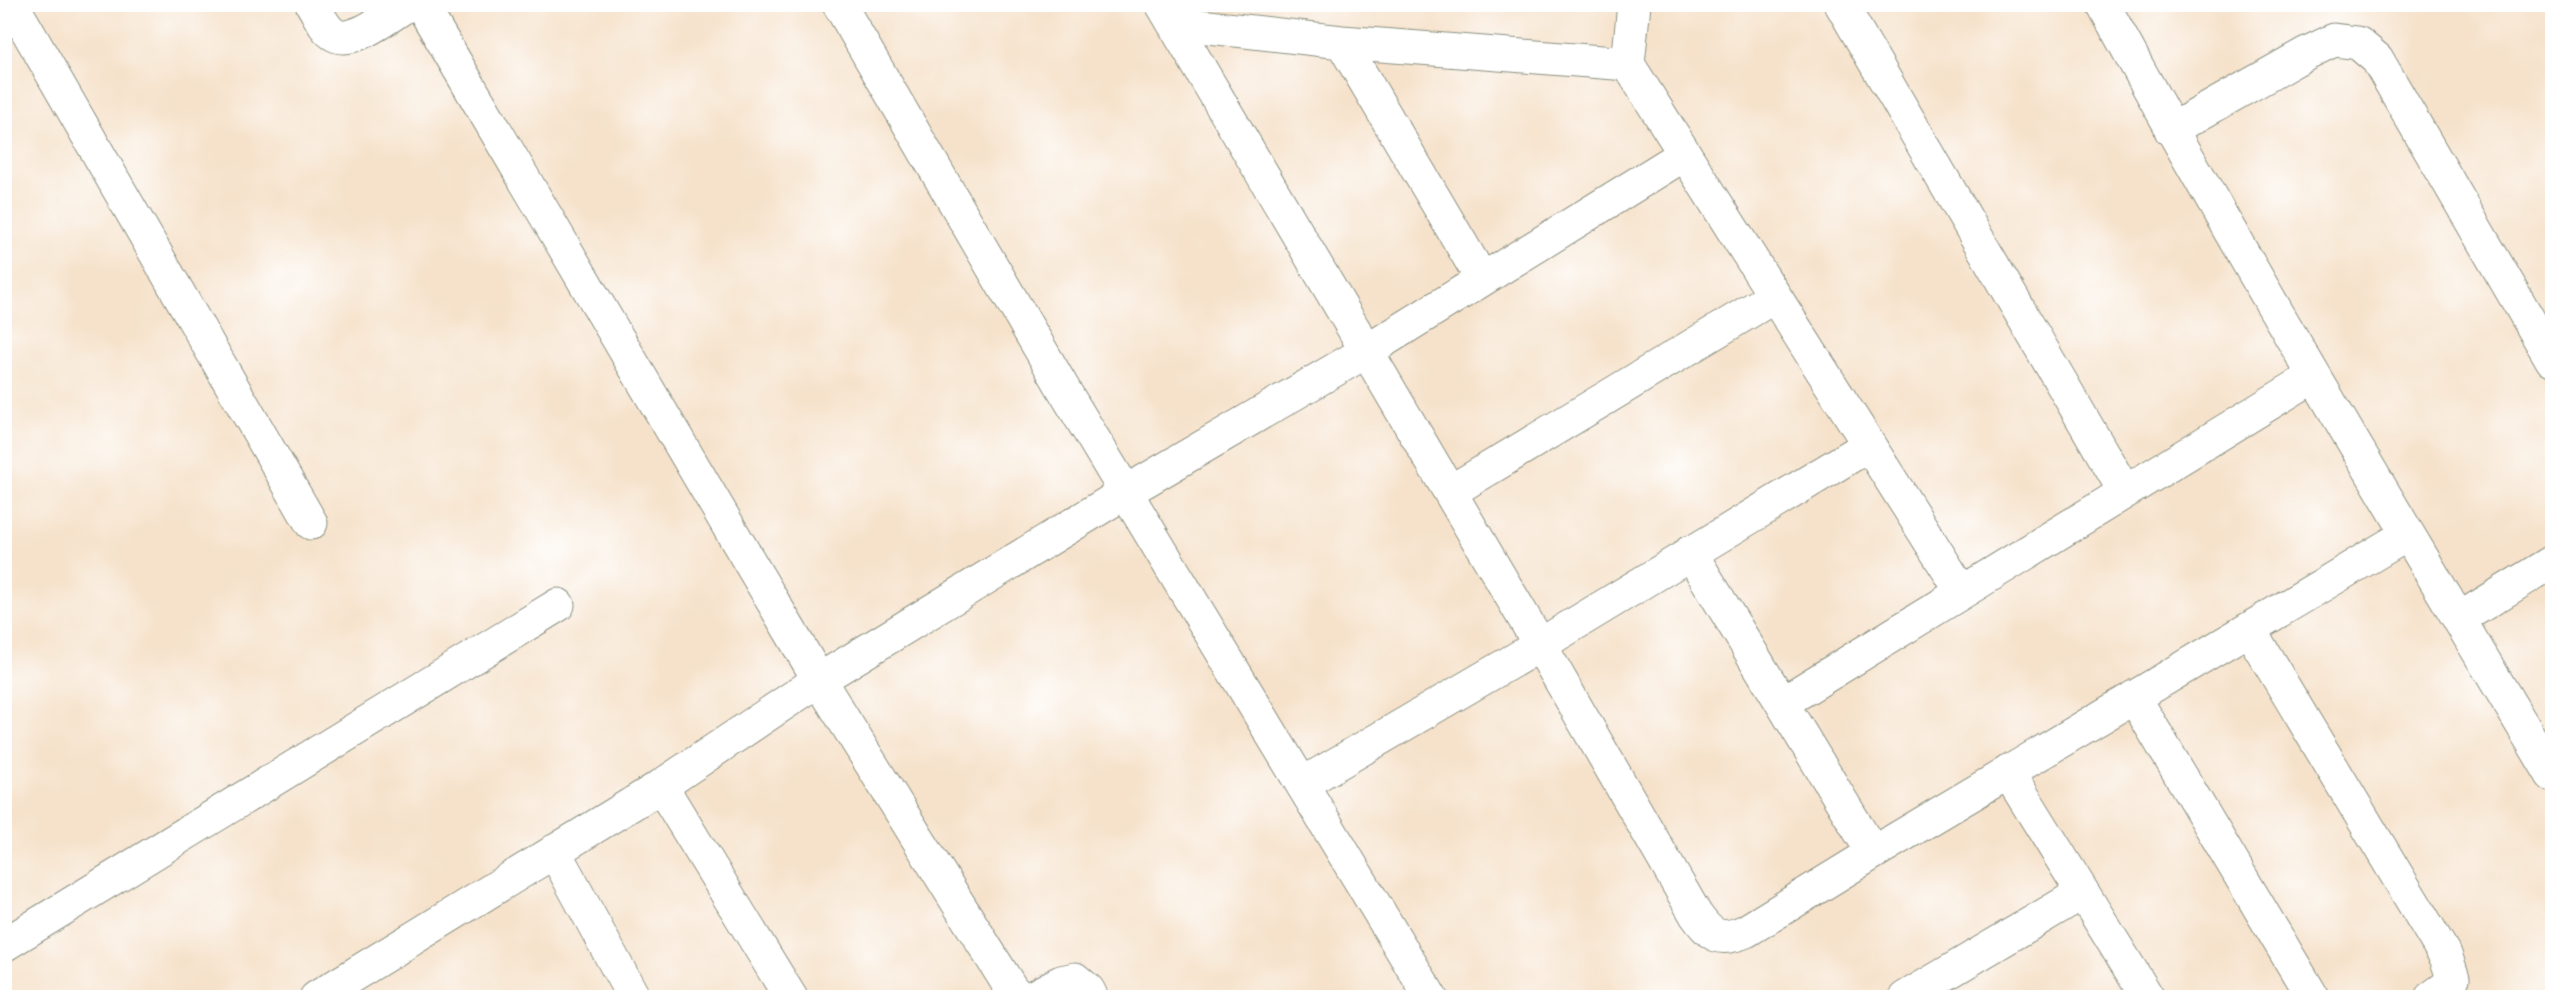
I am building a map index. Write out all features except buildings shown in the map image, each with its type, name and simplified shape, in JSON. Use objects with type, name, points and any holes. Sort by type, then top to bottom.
[{"type":"street","points":[[12,4],[311,523]]},
{"type":"street","points":[[312,4],[325,26],[337,36],[352,37],[408,4]]},
{"type":"street","points":[[421,4],[819,680],[1012,990],[1020,997],[1029,998],[1061,982],[1075,979],[1088,990],[1092,998]]},
{"type":"street","points":[[838,4],[1126,492],[1431,998]]},
{"type":"street","points":[[1634,4],[1628,64],[1962,592]]},
{"type":"street","points":[[1841,4],[2125,492]]},
{"type":"street","points":[[2103,4],[2171,130],[2314,376],[2553,775]]},
{"type":"street","points":[[1168,14],[1342,42],[1628,64]]},
{"type":"street","points":[[1168,14],[1540,645],[1696,915],[1705,927],[1719,938],[1732,938],[1746,931],[2408,534]]},
{"type":"street","points":[[2171,130],[2334,40],[2358,43],[2377,59],[2552,357]]},
{"type":"street","points":[[1342,42],[1482,279]]},
{"type":"street","points":[[325,995],[661,786],[819,680],[1126,492],[1367,351],[1684,154]]},
{"type":"street","points":[[1450,492],[1774,296]]},
{"type":"street","points":[[1782,703],[2314,376]]},
{"type":"street","points":[[1302,784],[1540,645],[1869,445]]},
{"type":"street","points":[[1690,552],[1873,853]]},
{"type":"street","points":[[2459,619],[2553,562]]},
{"type":"street","points":[[4,945],[558,605]]},
{"type":"street","points":[[2249,629],[2446,957],[2453,978],[2441,992],[2431,998]]},
{"type":"street","points":[[2134,697],[2313,998]]},
{"type":"street","points":[[2008,772],[2148,998]]},
{"type":"street","points":[[661,786],[791,998]]},
{"type":"street","points":[[554,851],[634,998]]},
{"type":"street","points":[[1905,998],[2082,893]]}]
